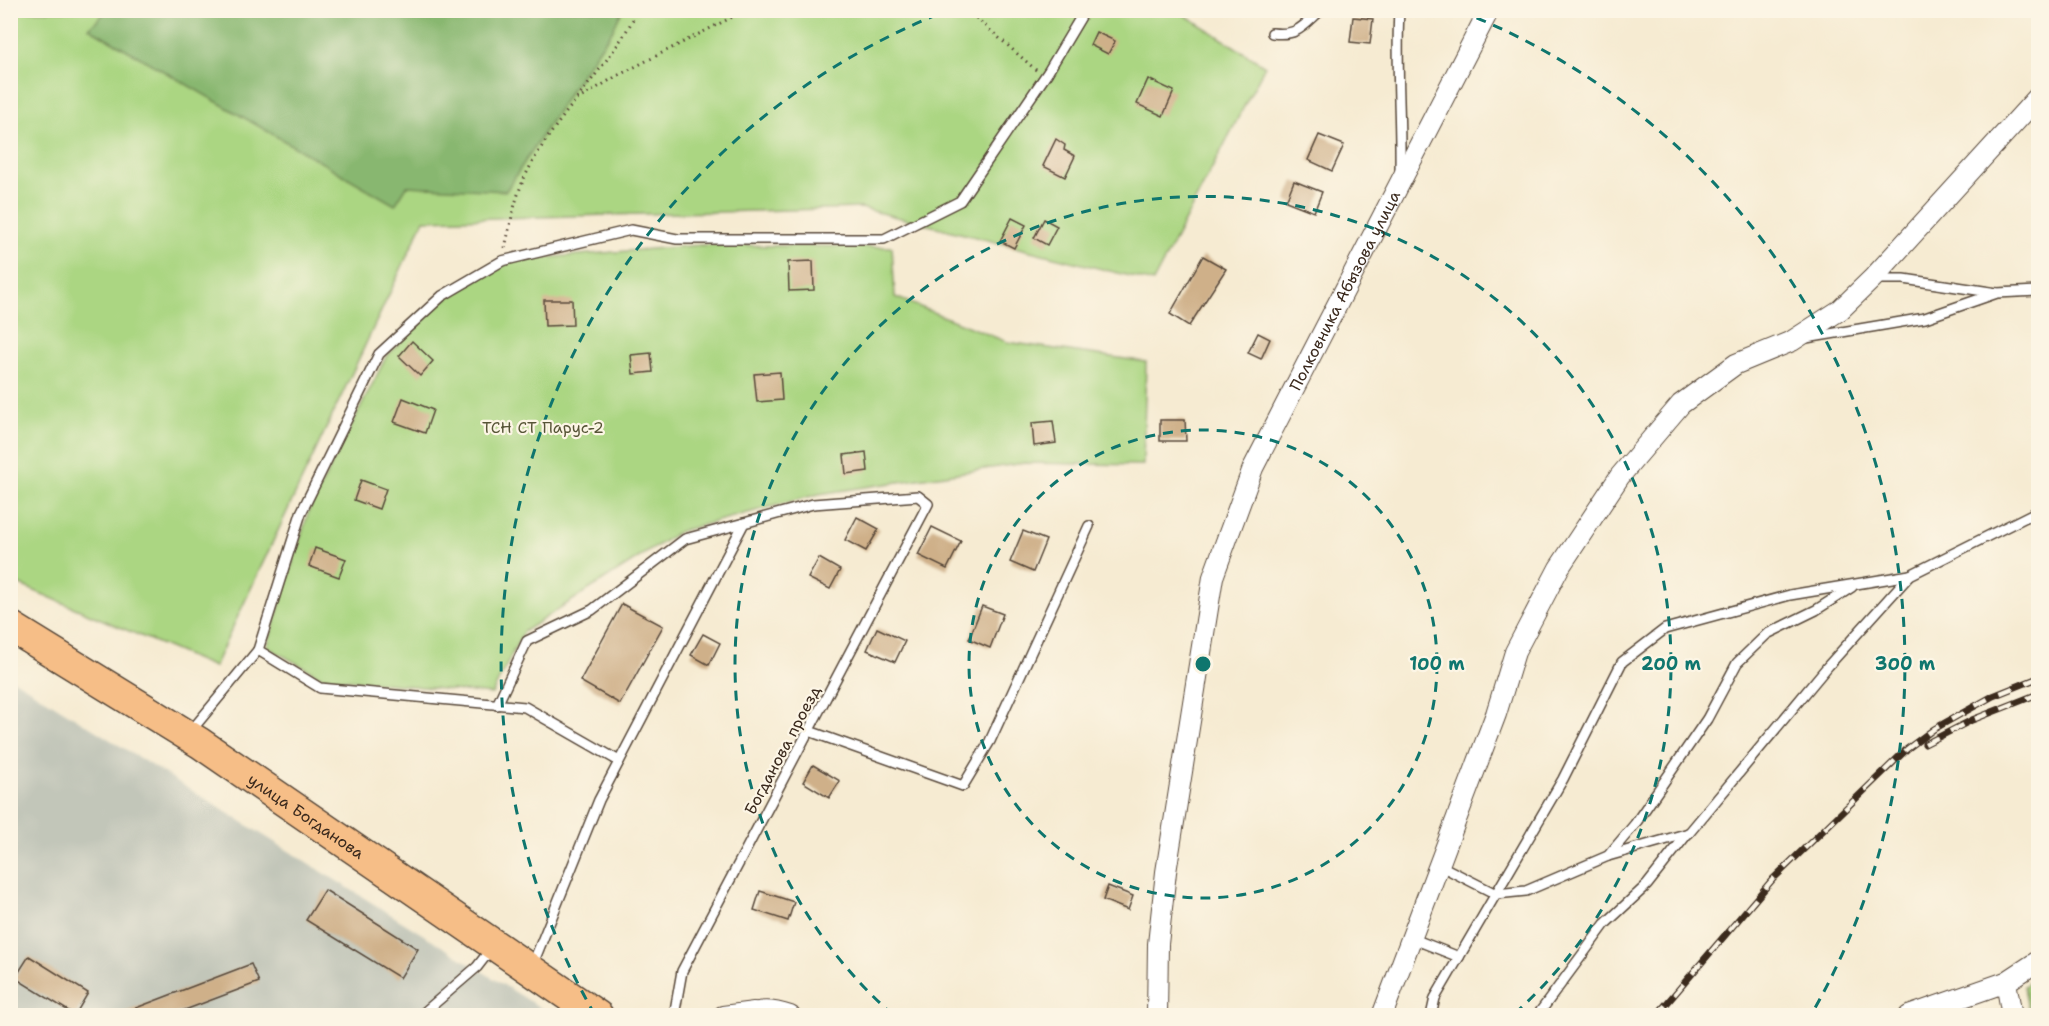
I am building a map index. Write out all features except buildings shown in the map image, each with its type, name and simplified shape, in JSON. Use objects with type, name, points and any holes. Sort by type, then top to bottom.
[{"type":"main road","name":"улица Богданова","points":[[10,626],[188,735],[598,1016]]},
{"type":"street","name":"Полковника Абызова улица","points":[[1157,1016],[1158,944],[1166,872],[1213,577],[1253,468],[1489,10]]},
{"type":"street","points":[[1382,1016],[1496,714],[1515,652],[1559,568],[1620,476],[1681,404],[1736,364],[1792,341],[1840,310],[1873,278],[2038,97]]},
{"type":"street","points":[[1912,1015],[2006,982],[2038,961]]},
{"type":"street","points":[[2006,982],[2012,1016]]},
{"type":"street","points":[[723,1016],[779,1012],[790,1016]]},
{"type":"lane","points":[[1272,33],[1288,35],[1298,31],[1321,10]]},
{"type":"lane","points":[[1399,10],[1396,66],[1401,136],[1399,184]]},
{"type":"lane","points":[[188,735],[258,650],[301,513],[379,354],[442,296],[502,261],[631,230],[677,239],[884,239],[960,201],[1045,77],[1083,14]]},
{"type":"lane","points":[[1873,278],[1904,279],[1997,292],[2038,291]]},
{"type":"lane","points":[[1792,341],[1925,318],[1997,292]]},
{"type":"lane","name":"Богданова проезд","points":[[674,1016],[682,971],[928,504],[918,496],[813,504],[744,523]]},
{"type":"lane","points":[[1431,1016],[1435,998],[1563,779],[1622,662],[1665,629],[1790,595],[1910,575],[2038,511]]},
{"type":"lane","points":[[497,705],[527,641],[592,610],[685,539],[744,523]]},
{"type":"lane","points":[[531,969],[599,800],[744,523]]},
{"type":"lane","points":[[809,731],[963,786],[990,741],[1089,526]]},
{"type":"lane","points":[[1537,1016],[1605,924],[1647,885],[1828,666],[1910,575]]},
{"type":"lane","points":[[1608,856],[1635,824],[1707,719],[1737,663],[1767,634],[1816,610],[1857,584]]},
{"type":"lane","points":[[258,650],[320,688],[525,707],[619,761]]},
{"type":"lane","points":[[1439,865],[1496,894],[1526,891],[1608,856],[1689,833]]},
{"type":"lane","points":[[1411,938],[1460,957]]},
{"type":"lane","points":[[420,1016],[477,967],[495,945]]},
{"type":"path","points":[[502,261],[522,182],[554,130],[622,42],[638,10]]},
{"type":"path","points":[[576,101],[615,77],[746,10]]},
{"type":"path","points":[[967,10],[1045,77]]},
{"type":"path","points":[[1036,10],[1083,14]]},
{"type":"shaded area","points":[[11,678],[552,1015],[11,1015]]},
{"type":"green space","points":[[108,10],[622,11],[612,31],[506,191],[407,186],[395,205],[89,28]]},
{"type":"green space","points":[[1177,10],[1265,66],[1153,282],[861,208],[424,220],[214,667],[11,581],[10,11]]},
{"type":"green space","name":"ТСН СТ Парус-2","points":[[700,245],[892,247],[895,297],[1007,342],[1146,362],[1143,465],[1024,463],[819,494],[680,531],[523,632],[492,694],[322,677],[267,647],[309,510],[386,357],[440,302],[506,261]]},
{"type":"green space","points":[[2038,977],[2038,1015],[2029,1015],[2024,986]]},
{"type":"railway","points":[[1656,1016],[1773,879],[1907,749],[1934,729],[1993,696],[2038,678]]},
{"type":"railway","points":[[1925,744],[1972,720],[2038,694]]}]
